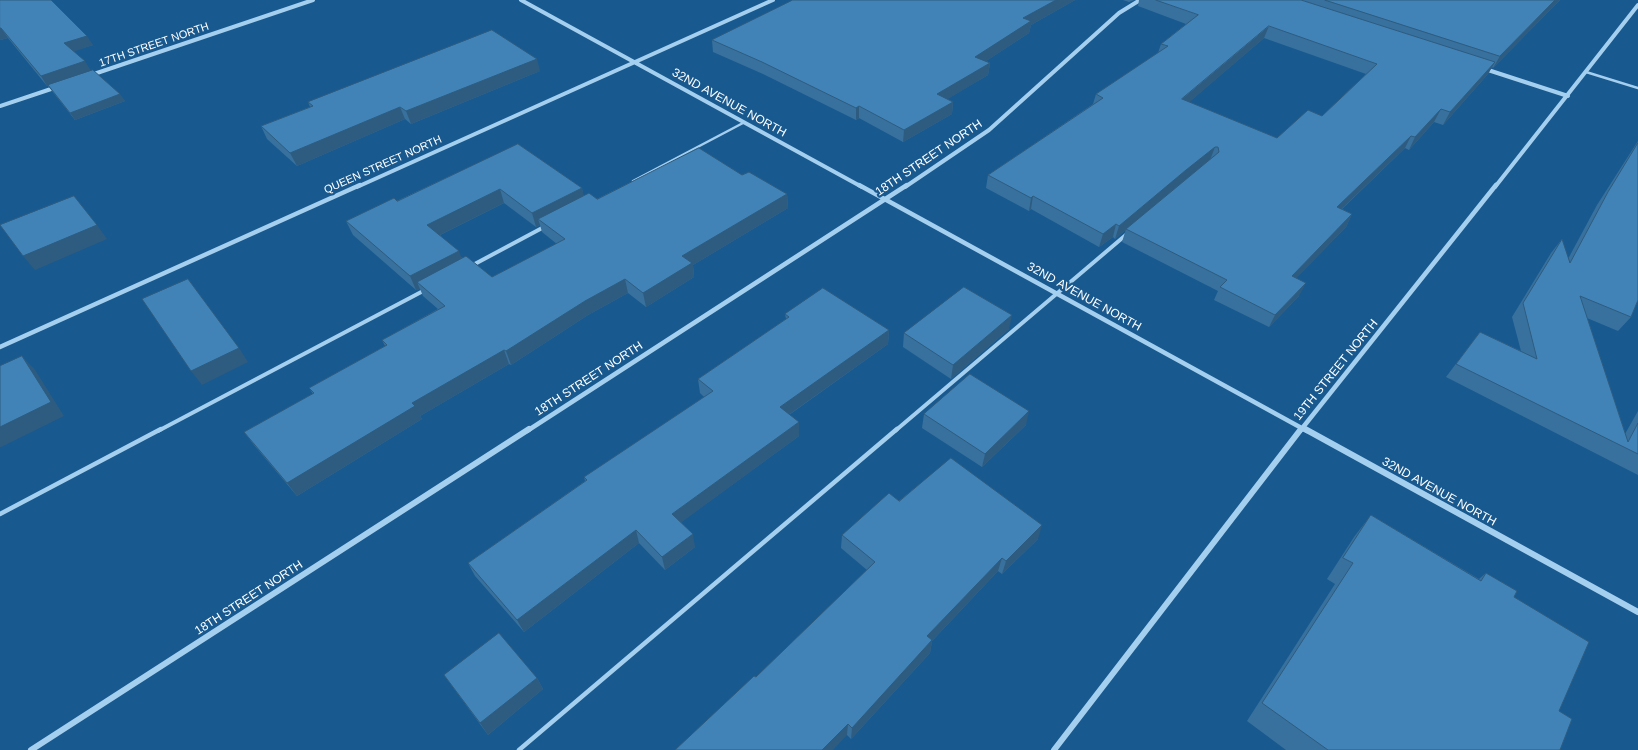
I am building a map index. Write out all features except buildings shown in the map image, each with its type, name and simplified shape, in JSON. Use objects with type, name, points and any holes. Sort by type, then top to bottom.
[{"type":"street","name":"17TH STREET NORTH","points":[[83,78],[313,0]]},
{"type":"street","name":"32ND AVENUE NORTH","points":[[520,0],[1638,612]]},
{"type":"street","name":"QUEEN STREET NORTH","points":[[0,347],[772,0]]},
{"type":"street","name":"18TH STREET NORTH","points":[[31,750],[885,200],[990,130],[1119,14],[1140,0]]},
{"type":"street","name":"19TH STREET NORTH","points":[[1054,750],[1302,428],[1568,96],[1638,5]]},
{"type":"street","points":[[1482,68],[1568,96]]},
{"type":"street","points":[[0,106],[64,84]]},
{"type":"lane","points":[[1586,72],[1638,88]]},
{"type":"lane","points":[[630,182],[744,123]]},
{"type":"lane","points":[[464,270],[551,224]]},
{"type":"lane","points":[[519,750],[1131,231]]},
{"type":"lane","points":[[0,514],[429,288]]}]
